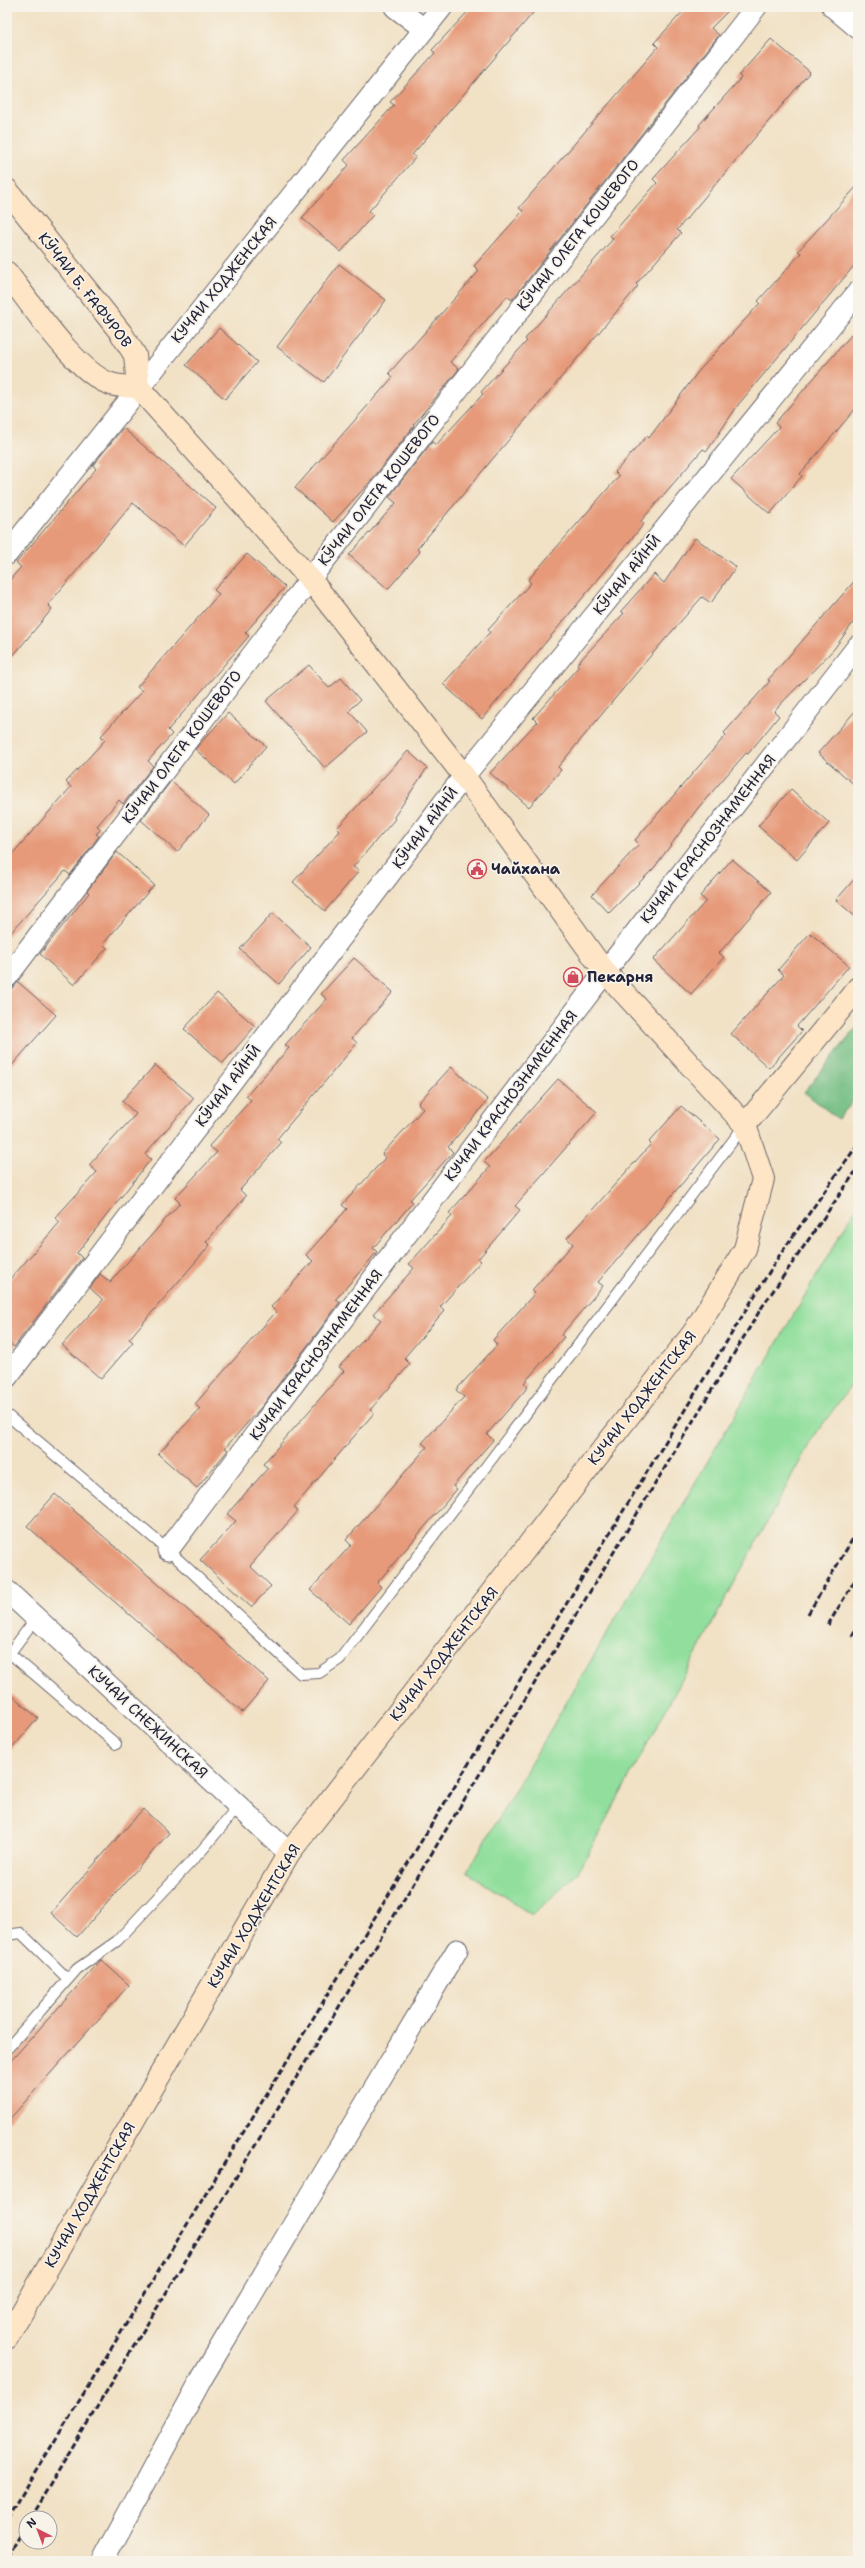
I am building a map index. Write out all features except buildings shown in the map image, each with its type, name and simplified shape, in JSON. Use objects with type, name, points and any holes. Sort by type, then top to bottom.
[{"type":"main road","name":"КӮЧАИ Б. ҒАФУРОВ","points":[[7,190],[122,333],[134,356],[138,387]]},
{"type":"main road","points":[[7,273],[65,346],[89,371],[111,384],[138,387],[310,579],[464,776],[605,972],[745,1125],[858,988]]},
{"type":"main road","name":"КУЧАИ ХОДЖЕНТСКАЯ","points":[[7,2338],[289,1854],[694,1332],[745,1249],[763,1179],[745,1125]]},
{"type":"street","points":[[395,7],[424,29]]},
{"type":"street","name":"КУЧАИ ХОДЖЕНСКАЯ","points":[[7,554],[138,387],[442,7]]},
{"type":"street","name":"КӮЧАИ ОЛЕГА КОШЕВОГО","points":[[7,977],[310,579],[756,7]]},
{"type":"street","points":[[833,7],[858,28]]},
{"type":"street","name":"КӮЧАИ АЙНӢ","points":[[7,1377],[464,776],[858,292]]},
{"type":"street","name":"КУЧАИ КРАСНОЗНАМЕННАЯ","points":[[168,1550],[605,972],[858,646]]},
{"type":"street","name":"КУЧАИ СНЕЖИНСКАЯ","points":[[7,1590],[289,1854]]},
{"type":"street","points":[[103,2561],[202,2378],[457,1950]]},
{"type":"lane","points":[[7,1415],[168,1550],[301,1674],[319,1673],[340,1659],[745,1125]]},
{"type":"lane","points":[[36,1618],[8,1654],[116,1744]]},
{"type":"lane","points":[[7,2049],[77,1969],[117,1941],[204,1849],[238,1806]]},
{"type":"lane","points":[[7,1935],[20,1933],[68,1979]]},
{"type":"green space","points":[[858,1026],[858,1096],[838,1119],[804,1092]]},
{"type":"green space","points":[[858,1205],[858,1376],[812,1439],[577,1874],[532,1915],[467,1872]]},
{"type":"railway","points":[[7,2519],[779,1256],[858,1144]]},
{"type":"railway","points":[[35,2510],[762,1307],[858,1168]]},
{"type":"railway","points":[[808,1614],[858,1530]]},
{"type":"railway","points":[[828,1625],[858,1575]]},
{"type":"railway","points":[[852,1636],[858,1625]]},
{"type":"railway","points":[[7,2556],[18,2537]]},
{"type":"place","name":"Чайхана","points":[[477,869]]},
{"type":"place","name":"Пекарня","points":[[573,977]]}]
